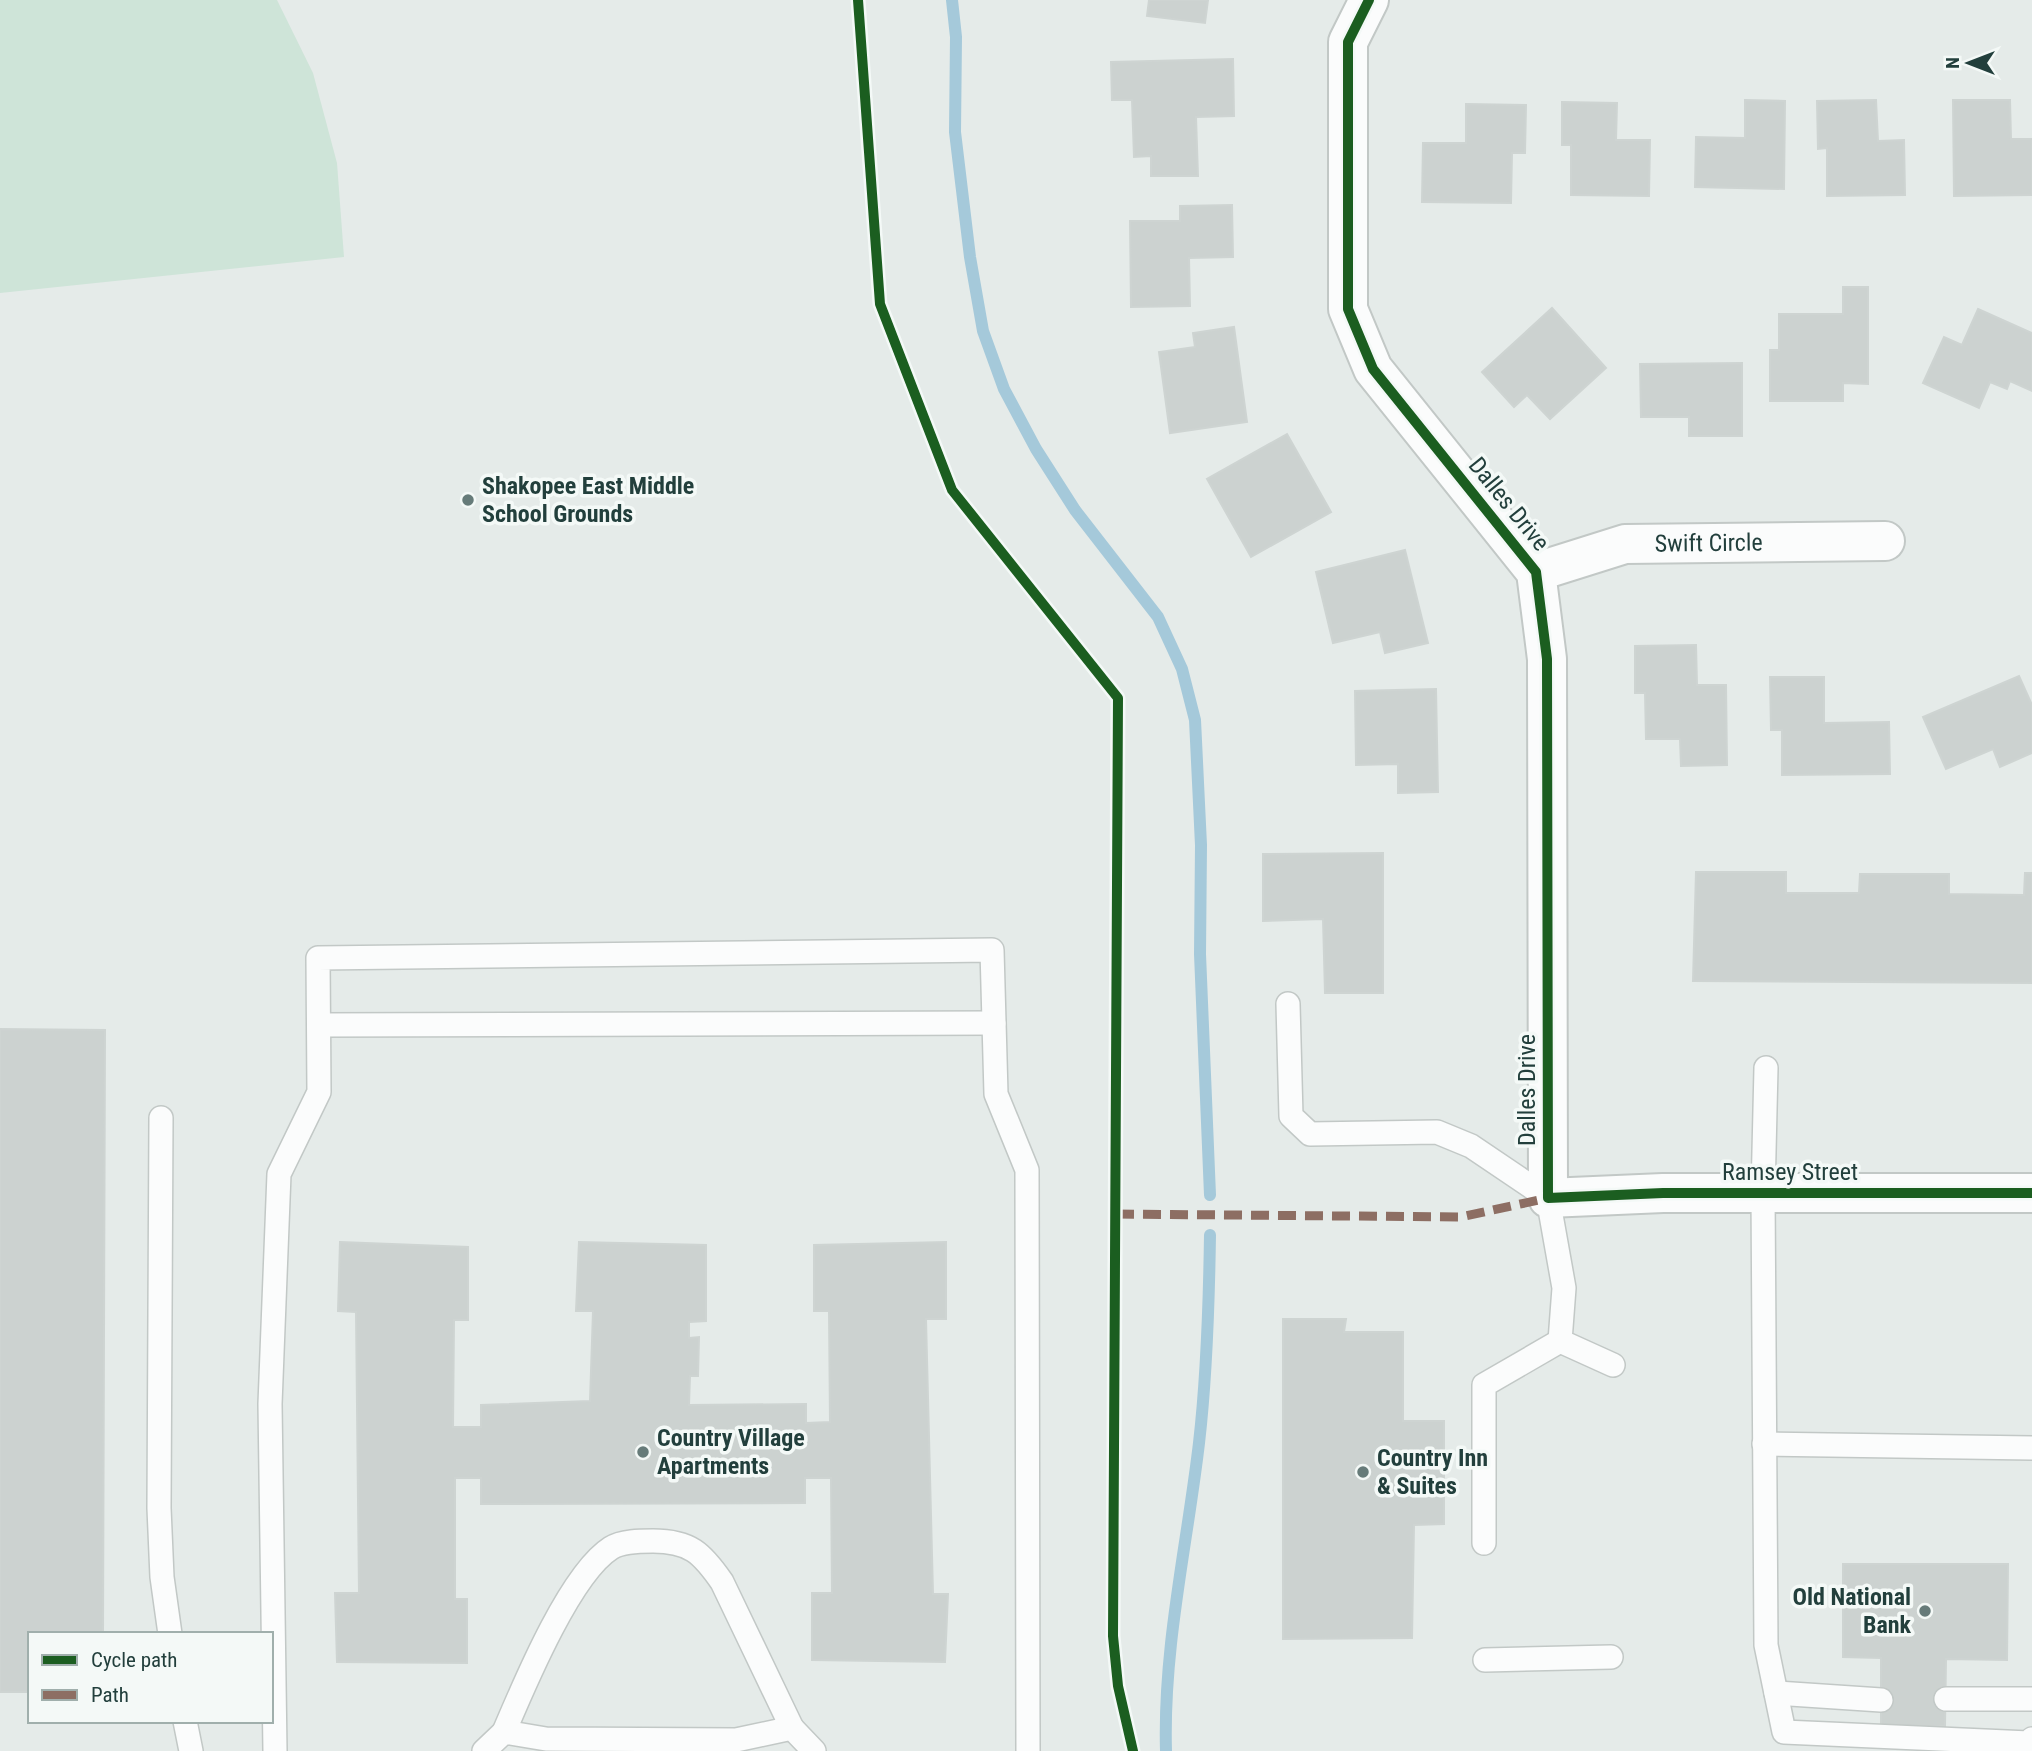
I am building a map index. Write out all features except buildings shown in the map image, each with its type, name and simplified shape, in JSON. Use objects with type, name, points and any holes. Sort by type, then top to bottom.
[{"type":"street","name":"Dalles Drive","points":[[1370,0],[1348,42],[1348,309],[1373,369],[1536,572],[1547,659],[1548,1198]]},
{"type":"street","name":"Swift Circle","points":[[1536,572],[1625,544],[1885,541]]},
{"type":"street","name":"Ramsey Street","points":[[1548,1198],[1663,1193],[2032,1193]]},
{"type":"lane","points":[[275,1751],[270,1404],[279,1174],[319,1092],[318,958],[992,950],[996,1094],[1027,1170],[1028,1751]]},
{"type":"lane","points":[[1289,1004],[1291,1116],[1310,1134],[1437,1132],[1471,1146],[1548,1198],[1564,1288],[1560,1341]]},
{"type":"lane","points":[[319,1025],[994,1023]]},
{"type":"lane","points":[[1766,1068],[1763,1193],[1766,1645],[1784,1732],[2029,1743],[2032,1739]]},
{"type":"lane","points":[[161,1118],[159,1508],[162,1577],[170,1632]]},
{"type":"lane","points":[[1560,1341],[1613,1365]]},
{"type":"lane","points":[[1484,1543],[1484,1385],[1560,1341]]},
{"type":"lane","points":[[1765,1444],[2032,1448]]},
{"type":"lane","points":[[484,1751],[504,1732],[527,1679],[576,1586],[594,1561],[614,1546],[639,1541],[666,1541],[691,1547],[708,1561],[722,1582],[792,1728],[814,1751]]},
{"type":"lane","points":[[1485,1660],[1611,1657]]},
{"type":"lane","points":[[1776,1693],[1881,1700]]},
{"type":"lane","points":[[1946,1699],[2032,1699]]},
{"type":"lane","points":[[185,1723],[191,1751]]},
{"type":"lane","points":[[504,1732],[546,1739],[736,1740],[792,1728]]},
{"type":"green space","points":[[0,0],[277,0],[313,73],[337,163],[344,257],[0,293]]},
{"type":"waterway","points":[[952,0],[956,37],[955,132],[970,257],[983,331],[1004,389],[1036,449],[1075,510],[1158,617],[1182,669],[1195,720],[1201,845],[1200,954],[1210,1195]]},
{"type":"waterway","points":[[1166,1751],[1172,1635],[1204,1391],[1210,1235]]},
{"type":"marked path","points":[[1116,1214],[1461,1217],[1548,1198]]},
{"type":"cycle path","points":[[858,0],[880,304],[952,490],[1118,698],[1113,1636],[1118,1686],[1133,1751]]},
{"type":"cycle path","points":[[1369,0],[1348,42],[1348,309],[1373,369],[1536,572],[1547,659],[1548,1198],[1663,1193],[2032,1193]]},
{"type":"place","name":"Shakopee East Middle School Grounds","points":[[468,500]]},
{"type":"place","name":"Country Village Apartments","points":[[643,1452]]},
{"type":"place","name":"Country Inn & Suites","points":[[1363,1472]]},
{"type":"place","name":"Old National Bank","points":[[1925,1611]]}]
